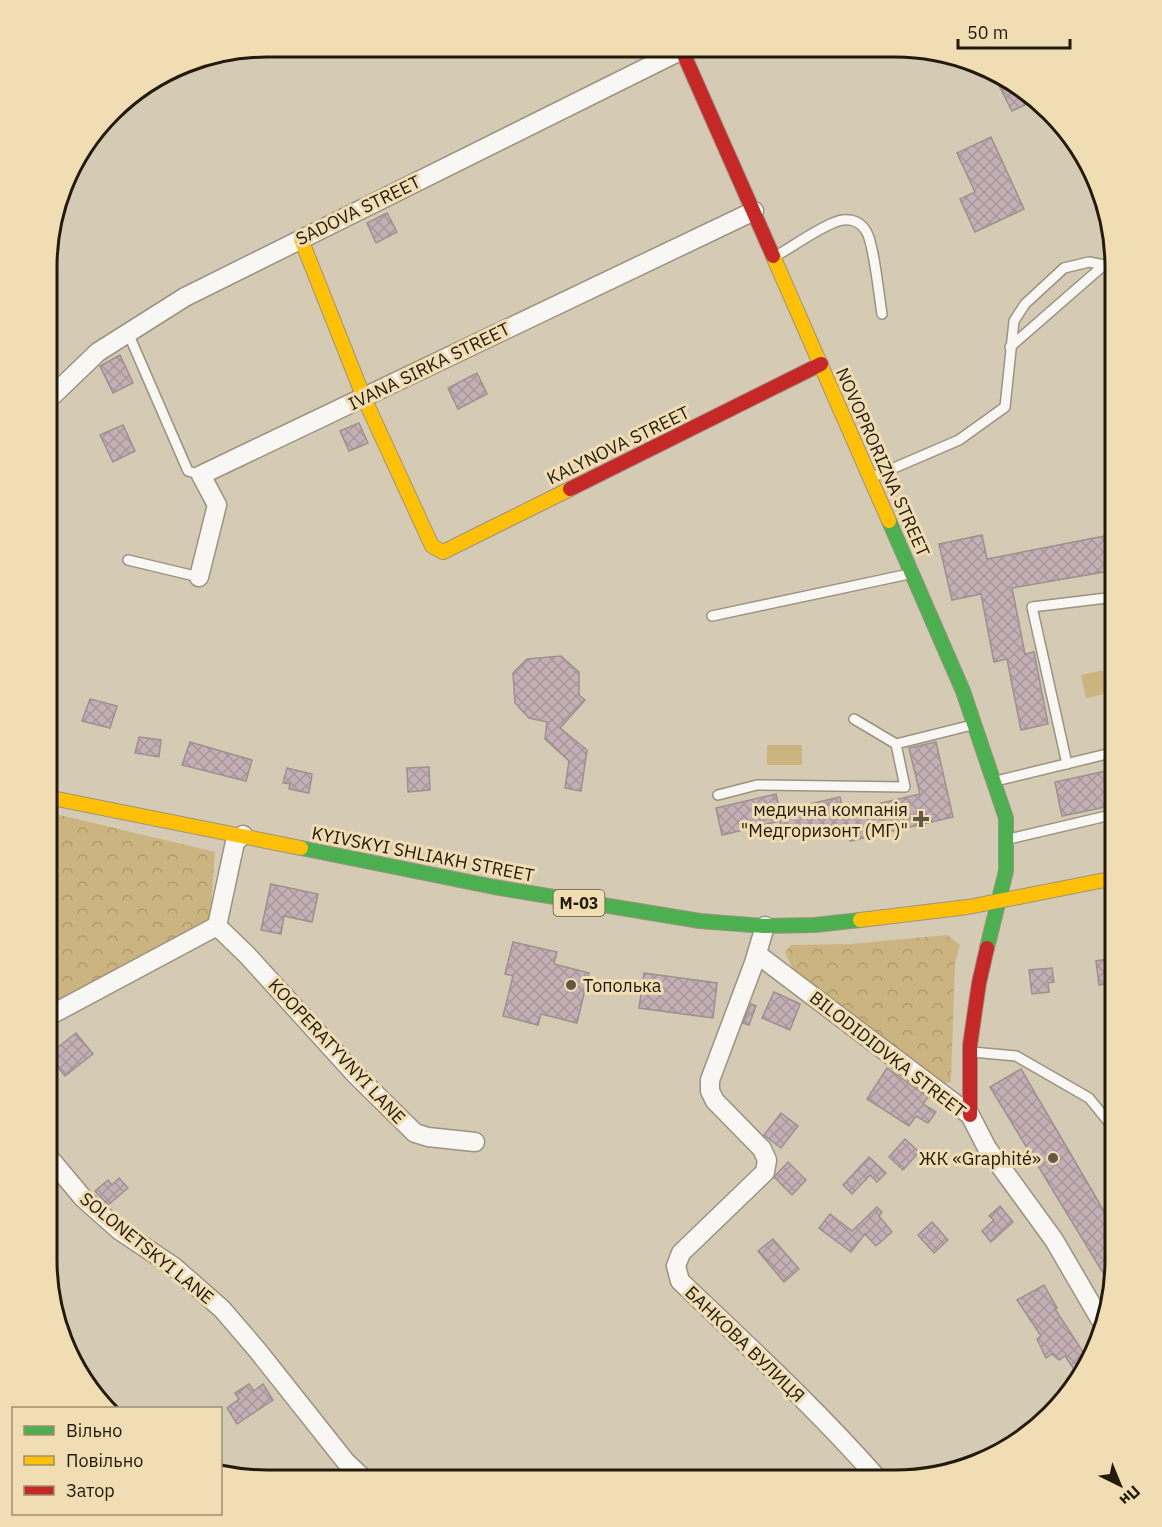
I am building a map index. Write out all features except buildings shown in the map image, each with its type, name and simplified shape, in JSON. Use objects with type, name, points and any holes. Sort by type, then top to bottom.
[{"type":"main road","name":"NOVOPRORIZNA STREET","points":[[687,57],[963,691],[1006,818],[1006,871],[979,983],[970,1052],[970,1114]]},
{"type":"main road","points":[[301,239],[364,398]]},
{"type":"main road","name":"KALYNOVA STREET","points":[[364,398],[432,546],[444,552],[821,364]]},
{"type":"main road","name":"KYIVSKYI SHLIAKH STREET","points":[[57,799],[243,835],[494,888],[700,921],[765,926],[815,925],[904,916],[999,902],[1105,880]]},
{"type":"street","name":"SADOVA STREET","points":[[57,391],[98,352],[185,297],[665,57]]},
{"type":"street","name":"IVANA SIRKA STREET","points":[[201,475],[754,211]]},
{"type":"street","points":[[199,577],[217,504],[201,475]]},
{"type":"street","points":[[57,1012],[217,926],[235,842],[243,835]]},
{"type":"street","name":"KOOPERATYVNYI LANE","points":[[217,926],[247,955],[355,1074],[415,1133],[428,1137],[475,1142]]},
{"type":"street","name":"БАНКОВА ВУЛИЦЯ","points":[[765,926],[757,954],[710,1080],[710,1091],[715,1101],[762,1149],[767,1160],[765,1172],[681,1253],[676,1266],[680,1281],[787,1382],[870,1470]]},
{"type":"street","name":"BILODIDIDVKA STREET","points":[[757,954],[970,1114],[987,1148],[1054,1240],[1097,1315]]},
{"type":"street","name":"SOLONETSKYI LANE","points":[[57,1167],[83,1198],[119,1230],[174,1267],[222,1309],[354,1470]]},
{"type":"lane","points":[[774,257],[833,223],[845,219],[857,221],[866,231],[870,243],[882,314]]},
{"type":"lane","points":[[870,478],[958,440],[1005,407],[1014,321],[1025,303],[1064,268],[1089,262],[1104,264]]},
{"type":"lane","points":[[1010,347],[1104,264]]},
{"type":"lane","points":[[128,333],[188,471],[201,475]]},
{"type":"lane","points":[[128,560],[199,577]]},
{"type":"lane","points":[[712,616],[912,573]]},
{"type":"lane","points":[[1067,764],[1032,607],[1105,598]]},
{"type":"lane","points":[[854,719],[896,744],[975,724]]},
{"type":"lane","points":[[718,795],[757,785],[905,787],[896,744]]},
{"type":"lane","points":[[994,782],[1105,754]]},
{"type":"lane","points":[[1006,840],[1105,816]]},
{"type":"lane","points":[[970,1052],[1016,1056],[1089,1098],[1105,1118]]},
{"type":"green space","points":[[1105,670],[1105,694],[1086,698],[1081,675]]},
{"type":"green space","points":[[767,745],[802,745],[802,765],[767,765]]},
{"type":"green space","points":[[57,814],[215,852],[210,921],[57,1002]]},
{"type":"green space","points":[[947,935],[960,945],[955,963],[951,1082],[940,1084],[793,969],[785,952],[791,945],[851,944]]},
{"type":"traffic: fast","points":[[889,521],[963,691],[1006,818],[1006,871],[987,948]]},
{"type":"traffic: fast","points":[[301,848],[494,887],[700,921],[765,926],[815,925],[860,920]]},
{"type":"traffic: slow","points":[[301,239],[364,398],[432,546],[443,552],[570,489]]},
{"type":"traffic: slow","points":[[773,256],[889,521]]},
{"type":"traffic: slow","points":[[57,799],[301,848]]},
{"type":"traffic: slow","points":[[860,920],[968,907],[1105,880]]},
{"type":"traffic: jam","points":[[685,57],[773,256]]},
{"type":"traffic: jam","points":[[570,489],[821,364]]},
{"type":"traffic: jam","points":[[970,1115],[970,1045],[979,983],[987,948]]},
{"type":"place","name":"медична компанія \"Медгоризонт (МГ)\"","points":[[921,819]]},
{"type":"place","name":"Тополька","points":[[571,985]]},
{"type":"place","name":"ЖК «Graphité»","points":[[1053,1158]]}]
